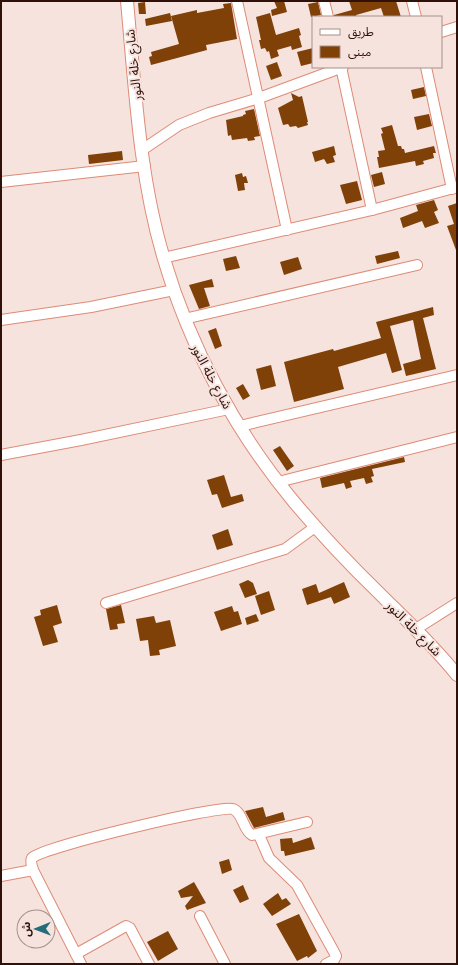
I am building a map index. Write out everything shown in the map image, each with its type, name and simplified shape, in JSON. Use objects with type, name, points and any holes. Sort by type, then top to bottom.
[{"type":"street","name":"شارع خلة النور","points":[[126,1],[142,150],[163,258],[184,319],[197,349],[229,409],[278,482],[316,527],[354,568],[430,642],[457,674]]},
{"type":"street","points":[[237,1],[259,98],[286,230]]},
{"type":"street","points":[[324,1],[328,16]]},
{"type":"street","points":[[412,1],[416,16]]},
{"type":"street","points":[[442,32],[457,27]]},
{"type":"street","points":[[142,150],[179,125],[209,113],[259,98],[339,68]]},
{"type":"street","points":[[342,68],[372,210]]},
{"type":"street","points":[[163,258],[372,210],[454,188],[426,68]]},
{"type":"street","points":[[1,182],[145,166]]},
{"type":"street","points":[[184,319],[417,265]]},
{"type":"street","points":[[1,320],[91,306],[174,290]]},
{"type":"street","points":[[240,426],[457,374]]},
{"type":"street","points":[[1,455],[229,409]]},
{"type":"street","points":[[278,482],[457,437]]},
{"type":"street","points":[[106,603],[285,549],[316,527]]},
{"type":"street","points":[[416,629],[457,603]]},
{"type":"street","points":[[82,964],[33,870],[31,861],[32,858],[46,850],[204,812],[232,809],[238,812],[247,832],[252,835],[259,835],[307,822]]},
{"type":"street","points":[[259,835],[269,858],[297,885],[334,952],[336,956],[334,960],[326,964]]},
{"type":"street","points":[[1,876],[33,870]]},
{"type":"street","points":[[200,916],[225,964]]},
{"type":"street","points":[[76,954],[126,926],[130,928],[149,964]]},
{"type":"building","points":[[274,1],[284,1],[287,12],[272,16],[271,10],[277,8]]},
{"type":"building","points":[[349,1],[396,1],[401,16],[384,16],[381,8],[356,16],[334,16],[352,10]]},
{"type":"building","points":[[145,2],[146,14],[139,14],[138,3]]},
{"type":"building","points":[[318,2],[321,15],[311,17],[308,4]]},
{"type":"building","points":[[231,3],[237,39],[206,45],[207,50],[151,65],[149,57],[152,56],[151,52],[179,44],[171,16],[197,10],[197,13],[224,8],[223,4]]},
{"type":"building","points":[[170,13],[172,21],[146,26],[145,19]]},
{"type":"building","points":[[270,13],[276,35],[299,28],[301,35],[299,36],[302,47],[292,50],[291,46],[277,50],[279,56],[271,59],[269,51],[267,52],[265,48],[261,49],[259,40],[261,40],[256,17]]},
{"type":"building","points":[[312,48],[312,63],[301,66],[297,52]]},
{"type":"building","points":[[277,62],[282,76],[271,80],[266,66]]},
{"type":"building","points":[[424,87],[426,96],[413,99],[411,90]]},
{"type":"building","points":[[291,93],[299,97],[302,96],[308,125],[298,128],[296,126],[290,127],[288,124],[283,125],[278,108],[293,100]]},
{"type":"building","points":[[254,109],[260,136],[254,137],[255,140],[248,141],[247,138],[232,140],[231,135],[228,136],[226,120],[243,116],[246,114],[245,111]]},
{"type":"building","points":[[429,114],[432,126],[417,130],[414,117]]},
{"type":"building","points":[[392,125],[398,146],[401,146],[402,149],[404,149],[405,153],[434,146],[436,153],[433,153],[434,158],[423,161],[424,164],[416,166],[415,161],[379,168],[377,157],[379,157],[378,151],[385,150],[381,128]]},
{"type":"building","points":[[334,146],[336,155],[333,156],[335,162],[327,164],[324,159],[315,162],[312,152]]},
{"type":"building","points":[[122,151],[123,160],[89,164],[88,155]]},
{"type":"building","points":[[382,172],[385,184],[374,187],[371,175]]},
{"type":"building","points":[[242,173],[243,177],[246,176],[248,183],[244,183],[245,190],[238,191],[235,175]]},
{"type":"building","points":[[357,181],[362,200],[346,204],[340,185]]},
{"type":"building","points":[[434,200],[438,210],[434,212],[439,223],[425,228],[422,221],[403,228],[400,218],[418,211],[416,205]]},
{"type":"building","points":[[457,203],[456,250],[447,226],[454,224],[448,206]]},
{"type":"building","points":[[398,251],[400,258],[377,264],[375,256]]},
{"type":"building","points":[[236,256],[240,268],[226,271],[223,259]]},
{"type":"building","points":[[298,257],[302,269],[284,275],[280,262]]},
{"type":"building","points":[[212,279],[214,287],[204,288],[210,306],[199,309],[189,285]]},
{"type":"building","points":[[433,307],[434,315],[423,318],[436,369],[406,376],[403,364],[421,359],[413,320],[390,326],[402,370],[392,373],[386,353],[338,367],[344,389],[294,402],[284,362],[333,349],[334,351],[381,338],[376,322]]},
{"type":"building","points":[[216,328],[222,346],[215,349],[208,331]]},
{"type":"building","points":[[271,365],[276,386],[261,390],[256,369]]},
{"type":"building","points":[[243,384],[250,396],[243,400],[236,388]]},
{"type":"building","points":[[280,446],[294,466],[287,471],[273,450]]},
{"type":"building","points":[[404,457],[405,462],[372,469],[374,476],[371,477],[373,482],[366,484],[364,478],[350,481],[352,487],[346,489],[344,483],[322,488],[320,478]]},
{"type":"building","points":[[224,475],[231,497],[242,494],[244,501],[222,508],[217,494],[212,495],[207,480]]},
{"type":"building","points":[[228,529],[233,545],[217,550],[212,535]]},
{"type":"building","points":[[248,580],[253,583],[257,594],[245,598],[239,584]]},
{"type":"building","points":[[344,582],[350,597],[334,604],[331,597],[307,605],[302,589],[316,584],[319,593]]},
{"type":"building","points":[[269,591],[275,610],[261,615],[255,596]]},
{"type":"building","points":[[57,605],[62,623],[53,626],[58,642],[43,646],[34,617],[41,615],[40,610]]},
{"type":"building","points":[[121,605],[125,623],[117,624],[118,629],[110,630],[106,609]]},
{"type":"building","points":[[232,606],[234,612],[238,611],[242,624],[221,631],[214,612]]},
{"type":"building","points":[[256,614],[259,621],[247,625],[245,618]]},
{"type":"building","points":[[154,616],[156,623],[170,620],[176,646],[159,650],[160,655],[150,656],[148,640],[140,641],[136,619]]},
{"type":"building","points":[[263,807],[266,817],[283,812],[285,820],[254,828],[245,811]]},
{"type":"building","points":[[311,837],[315,849],[285,856],[284,851],[281,851],[280,839],[292,838],[293,843]]},
{"type":"building","points":[[229,859],[232,870],[222,874],[219,862]]},
{"type":"building","points":[[194,882],[206,903],[187,910],[185,906],[193,896],[181,898],[178,891]]},
{"type":"building","points":[[243,885],[249,899],[240,903],[233,890]]},
{"type":"building","points":[[278,893],[282,900],[286,898],[291,904],[272,916],[263,904]]},
{"type":"building","points":[[299,914],[317,951],[308,958],[307,956],[297,961],[276,924]]},
{"type":"building","points":[[168,931],[178,949],[158,961],[147,942]]}]
